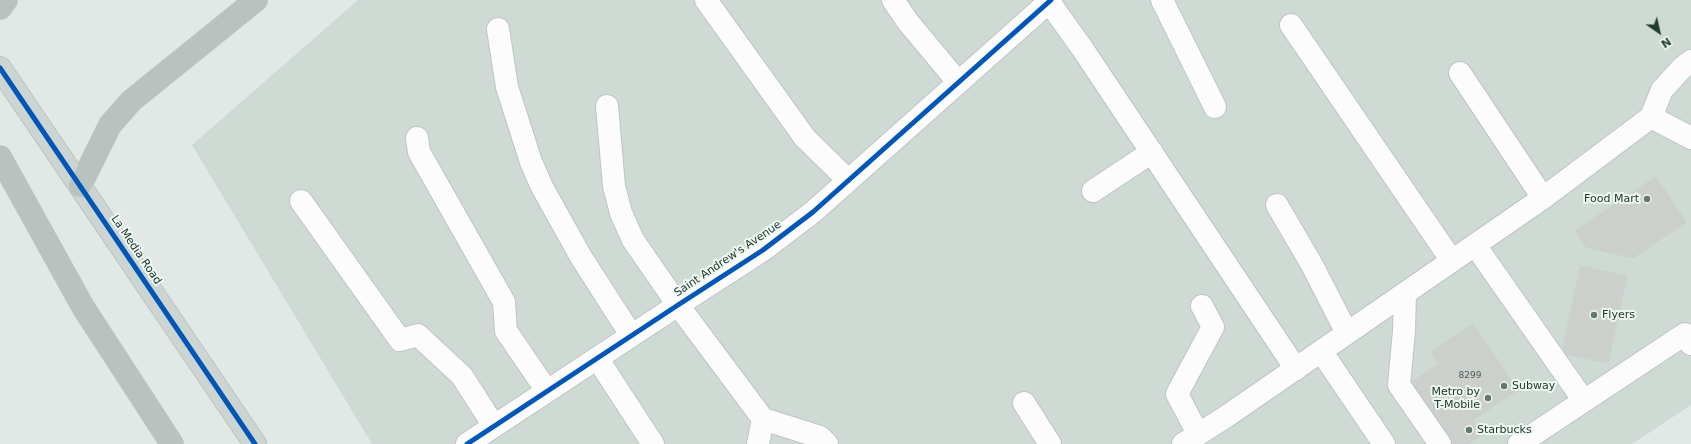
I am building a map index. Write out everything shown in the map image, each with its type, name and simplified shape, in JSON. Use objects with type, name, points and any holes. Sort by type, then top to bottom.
[{"type":"highway","points":[[0,8],[6,0]]},
{"type":"highway","points":[[80,186],[110,125],[131,101],[256,0]]},
{"type":"highway","points":[[0,157],[83,307],[172,444]]},
{"type":"main road","name":"La Media Road","points":[[0,68],[255,444]]},
{"type":"street","points":[[706,0],[805,138],[848,180]]},
{"type":"street","points":[[893,0],[908,22],[958,82]]},
{"type":"street","points":[[1162,0],[1215,107]]},
{"type":"street","points":[[1050,1],[1296,369]]},
{"type":"street","name":"Saint Andrew's Avenue","points":[[467,444],[763,250],[814,212],[1050,1]]},
{"type":"street","points":[[1291,25],[1452,261]]},
{"type":"street","points":[[498,29],[507,87],[531,162],[542,187],[581,256],[631,336]]},
{"type":"street","points":[[1202,306],[1213,328],[1177,394],[1191,439],[1296,369],[1543,198],[1651,117],[1662,90],[1682,68],[1691,61]]},
{"type":"street","points":[[1460,73],[1543,198]]},
{"type":"street","points":[[607,106],[614,186],[621,213],[633,240],[678,305],[763,419],[820,437],[827,444]]},
{"type":"street","points":[[1651,117],[1691,138]]},
{"type":"street","points":[[417,138],[420,152],[504,302],[506,331],[547,391]]},
{"type":"street","points":[[1093,191],[1152,152]]},
{"type":"street","points":[[301,201],[400,340],[418,335],[462,376],[494,426]]},
{"type":"street","points":[[1278,205],[1312,265],[1346,333]]},
{"type":"street","points":[[1474,245],[1584,401]]},
{"type":"street","points":[[1405,293],[1404,331],[1399,384],[1440,444]]},
{"type":"street","points":[[1519,444],[1689,335]]},
{"type":"street","points":[[1321,351],[1384,444]]},
{"type":"street","points":[[597,358],[653,444]]},
{"type":"street","points":[[1024,403],[1050,444]]},
{"type":"street","points":[[758,444],[763,419]]},
{"type":"shaded area","points":[[358,0],[1691,0],[1691,405],[1632,444],[372,444],[192,145]]},
{"type":"building","name":"Food Mart","points":[[1656,177],[1686,222],[1633,258],[1586,247],[1575,231]]},
{"type":"building","name":"Flyers","points":[[1581,266],[1627,276],[1608,363],[1562,353]]},
{"type":"building","points":[[1473,324],[1518,390],[1473,420],[1483,434],[1469,444],[1447,444],[1407,385],[1439,364],[1431,352]]},
{"type":"cycle path","points":[[467,444],[763,250],[813,212],[1051,0]]},
{"type":"cycle path","points":[[0,68],[255,444]]},
{"type":"place","name":"Food Mart","points":[[1647,199]]},
{"type":"place","name":"Flyers","points":[[1594,315]]},
{"type":"place","name":"Subway","points":[[1504,386]]},
{"type":"place","name":"Metro by T-Mobile","points":[[1488,398]]},
{"type":"place","name":"Starbucks","points":[[1469,430]]}]
